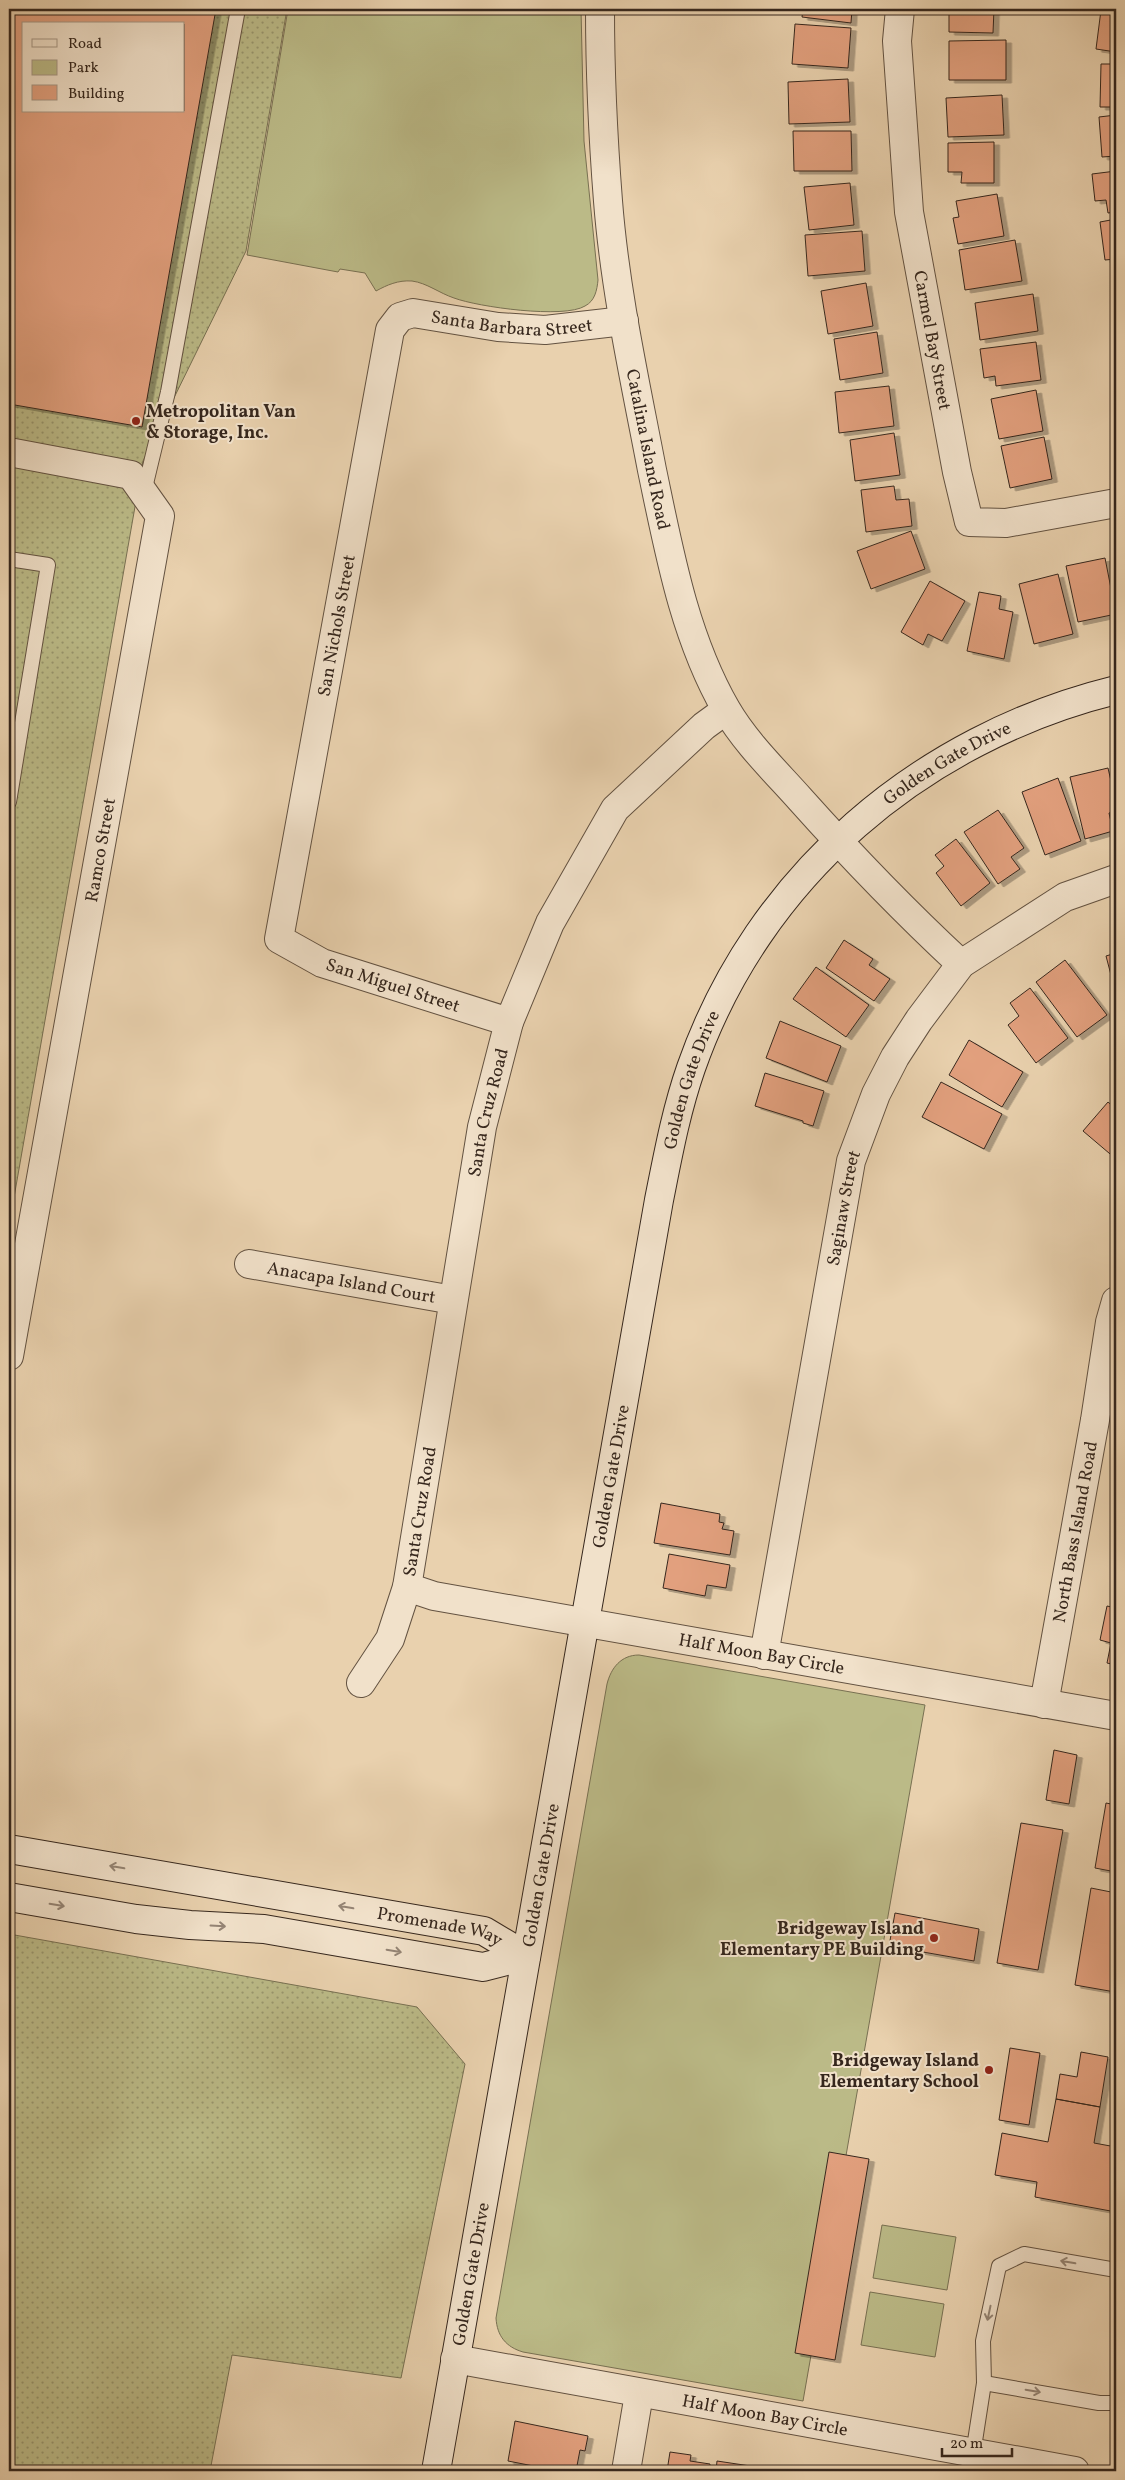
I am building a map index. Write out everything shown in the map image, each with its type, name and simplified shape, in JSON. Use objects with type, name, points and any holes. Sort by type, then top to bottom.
[{"type":"street","name":"Catalina Island Road","points":[[600,9],[600,54],[608,203],[624,321],[663,522],[681,596],[700,653],[726,710],[760,755],[838,840],[961,964]]},
{"type":"street","name":"Carmel Bay Street","points":[[900,9],[897,41],[909,212],[957,472],[969,522],[1006,523],[1116,503]]},
{"type":"street","name":"Santa Barbara Street","points":[[400,317],[413,313],[425,313],[498,327],[545,330],[624,321]]},
{"type":"street","name":"San Nichols Street","points":[[280,938],[381,372],[390,330],[400,317]]},
{"type":"street","name":"Ramco Street","points":[[9,452],[131,474],[160,516],[9,1356]]},
{"type":"street","name":"Golden Gate Drive","points":[[436,2471],[659,1200],[676,1116],[691,1068],[709,1024],[749,948],[779,904],[838,840],[879,804],[918,775],[962,749],[1030,716],[1080,699],[1116,690]]},
{"type":"street","name":"Santa Cruz Road","points":[[361,1684],[390,1639],[407,1587],[482,1128],[509,1022],[550,923],[615,809],[704,726],[726,710]]},
{"type":"street","name":"Saginaw Street","points":[[764,1655],[851,1160],[876,1094],[895,1057],[919,1020],[961,964],[1065,897],[1116,878]]},
{"type":"street","name":"San Miguel Street","points":[[280,938],[322,962],[509,1022]]},
{"type":"street","name":"Anacapa Island Court","points":[[249,1264],[453,1300]]},
{"type":"street","name":"North Bass Island Road","points":[[1044,1704],[1106,1422],[1110,1322],[1116,1301]]},
{"type":"street","name":"Half Moon Bay Circle","points":[[407,1587],[434,1596],[1116,1716]]},
{"type":"street","name":"Promenade Way","points":[[9,1849],[484,1931],[526,1956]]},
{"type":"street","name":"Promenade Way","points":[[9,1897],[136,1919],[190,1925],[264,1929],[483,1967],[526,1956]]},
{"type":"street","name":"Half Moon Bay Circle","points":[[455,2360],[639,2394],[971,2462],[1074,2471]]},
{"type":"street","points":[[626,2471],[639,2394]]},
{"type":"lane","points":[[144,493],[168,392],[238,9]]},
{"type":"lane","points":[[9,559],[48,566],[9,802]]},
{"type":"lane","points":[[971,2462],[984,2383],[983,2341],[999,2266],[1024,2254],[1116,2270]]},
{"type":"lane","points":[[984,2383],[1099,2402],[1116,2403]]},
{"type":"green space","points":[[9,9],[287,9],[246,251],[143,461],[9,1226]]},
{"type":"green space","points":[[288,9],[581,9],[584,141],[598,280],[596,291],[591,301],[585,306],[574,310],[559,312],[500,308],[454,298],[412,281],[393,283],[376,291],[365,273],[340,269],[338,272],[247,255]]},
{"type":"green space","points":[[639,1655],[925,1705],[803,2401],[523,2352],[507,2344],[498,2330],[496,2318],[607,1684],[614,1668],[622,1660]]},
{"type":"green space","points":[[9,1934],[417,2007],[465,2064],[401,2378],[232,2355],[210,2471],[9,2471]]},
{"type":"green space","points":[[882,2225],[956,2237],[947,2290],[873,2278]]},
{"type":"green space","points":[[870,2292],[944,2304],[935,2357],[861,2345]]},
{"type":"building","points":[[9,9],[216,9],[142,427],[9,404]]},
{"type":"building","points":[[803,9],[852,9],[851,23],[802,17]]},
{"type":"building","points":[[949,9],[994,9],[993,33],[949,32]]},
{"type":"building","points":[[1101,10],[1116,12],[1116,52],[1096,49]]},
{"type":"building","points":[[795,24],[851,28],[848,68],[792,64]]},
{"type":"building","points":[[1006,40],[1006,80],[949,80],[949,41]]},
{"type":"building","points":[[1101,64],[1116,64],[1116,107],[1100,107]]},
{"type":"building","points":[[848,79],[850,122],[789,124],[788,82]]},
{"type":"building","points":[[1002,95],[1004,135],[948,137],[946,98]]},
{"type":"building","points":[[1116,115],[1116,156],[1102,157],[1099,117]]},
{"type":"building","points":[[793,131],[851,131],[852,171],[794,171]]},
{"type":"building","points":[[994,142],[994,183],[961,183],[962,172],[948,172],[948,143]]},
{"type":"building","points":[[1116,171],[1116,212],[1108,213],[1106,200],[1095,201],[1092,174]]},
{"type":"building","points":[[850,183],[854,225],[809,230],[804,187]]},
{"type":"building","points":[[997,194],[1004,236],[958,244],[953,218],[959,217],[956,201]]},
{"type":"building","points":[[1116,219],[1116,259],[1105,260],[1100,222]]},
{"type":"building","points":[[862,231],[865,271],[808,276],[805,235]]},
{"type":"building","points":[[1015,240],[1022,281],[965,290],[959,250]]},
{"type":"building","points":[[1116,273],[1116,307],[1113,274]]},
{"type":"building","points":[[866,283],[873,326],[828,334],[821,291]]},
{"type":"building","points":[[1033,294],[1038,331],[980,340],[975,303]]},
{"type":"building","points":[[877,332],[883,373],[840,380],[834,339]]},
{"type":"building","points":[[1036,342],[1041,380],[996,386],[995,376],[984,378],[980,349]]},
{"type":"building","points":[[889,386],[894,426],[839,433],[835,392]]},
{"type":"building","points":[[1036,390],[1043,431],[999,439],[991,399]]},
{"type":"building","points":[[894,433],[900,475],[855,481],[850,440]]},
{"type":"building","points":[[1044,437],[1052,479],[1010,488],[1001,446]]},
{"type":"building","points":[[894,486],[896,500],[909,499],[912,526],[866,532],[861,490]]},
{"type":"building","points":[[911,531],[925,569],[871,589],[857,551]]},
{"type":"building","points":[[1105,558],[1116,614],[1078,622],[1066,566]]},
{"type":"building","points":[[1058,574],[1073,634],[1034,644],[1019,584]]},
{"type":"building","points":[[930,581],[965,601],[942,641],[928,634],[923,645],[901,632]]},
{"type":"building","points":[[979,592],[1001,596],[999,609],[1013,612],[1004,659],[967,651]]},
{"type":"building","points":[[1108,768],[1116,803],[1116,811],[1109,813],[1113,831],[1085,839],[1070,777]]},
{"type":"building","points":[[1058,778],[1081,841],[1045,855],[1022,792]]},
{"type":"building","points":[[998,810],[1024,848],[1011,857],[1020,869],[998,884],[964,832]]},
{"type":"building","points":[[956,839],[990,883],[961,906],[936,873],[944,866],[935,855]]},
{"type":"building","points":[[844,940],[873,959],[869,965],[890,979],[874,1001],[826,968]]},
{"type":"building","points":[[1116,953],[1116,994],[1106,956]]},
{"type":"building","points":[[1065,960],[1107,1015],[1077,1037],[1036,982]]},
{"type":"building","points":[[816,967],[869,1005],[846,1037],[793,999]]},
{"type":"building","points":[[1030,988],[1068,1038],[1036,1063],[1008,1025],[1019,1016],[1010,1003]]},
{"type":"building","points":[[780,1021],[841,1046],[827,1082],[766,1058]]},
{"type":"building","points":[[969,1040],[1023,1072],[1002,1107],[949,1075]]},
{"type":"building","points":[[765,1073],[824,1091],[813,1126],[755,1106]]},
{"type":"building","points":[[941,1082],[1002,1114],[984,1149],[922,1117]]},
{"type":"building","points":[[1108,1102],[1116,1109],[1116,1159],[1083,1131]]},
{"type":"building","points":[[661,1503],[720,1514],[719,1522],[724,1523],[722,1529],[734,1531],[730,1555],[654,1543]]},
{"type":"building","points":[[669,1554],[730,1565],[726,1588],[707,1585],[705,1596],[663,1588]]},
{"type":"building","points":[[1107,1606],[1116,1608],[1116,1665],[1107,1663],[1111,1643],[1100,1640]]},
{"type":"building","points":[[1054,1750],[1077,1755],[1069,1804],[1046,1800]]},
{"type":"building","points":[[1106,1803],[1116,1805],[1116,1872],[1095,1868]]},
{"type":"building","points":[[1021,1823],[1063,1830],[1038,1970],[997,1963]]},
{"type":"building","points":[[1091,1888],[1116,1893],[1115,1992],[1075,1985]]},
{"type":"building","name":"Bridgeway Island Elementary PE Building","points":[[895,1913],[979,1929],[974,1961],[889,1946]]},
{"type":"building","points":[[1010,2048],[1040,2053],[1029,2125],[999,2120]]},
{"type":"building","points":[[1081,2052],[1108,2057],[1100,2107],[1056,2099],[1060,2074],[1077,2077]]},
{"type":"building","points":[[1056,2099],[1100,2107],[1094,2143],[1116,2147],[1116,2212],[1035,2197],[1037,2182],[995,2175],[1002,2133],[1048,2142]]},
{"type":"building","points":[[829,2152],[869,2159],[835,2360],[795,2353]]},
{"type":"building","points":[[515,2421],[588,2436],[585,2451],[580,2450],[576,2471],[559,2471],[508,2461]]},
{"type":"building","points":[[670,2452],[691,2455],[690,2461],[710,2464],[709,2471],[667,2471]]},
{"type":"building","points":[[717,2461],[757,2467],[757,2471],[716,2471]]},
{"type":"place","name":"Metropolitan Van & Storage, Inc.","points":[[136,421]]},
{"type":"place","name":"Bridgeway Island Elementary PE Building","points":[[934,1938]]},
{"type":"place","name":"Bridgeway Island Elementary School","points":[[989,2070]]}]
